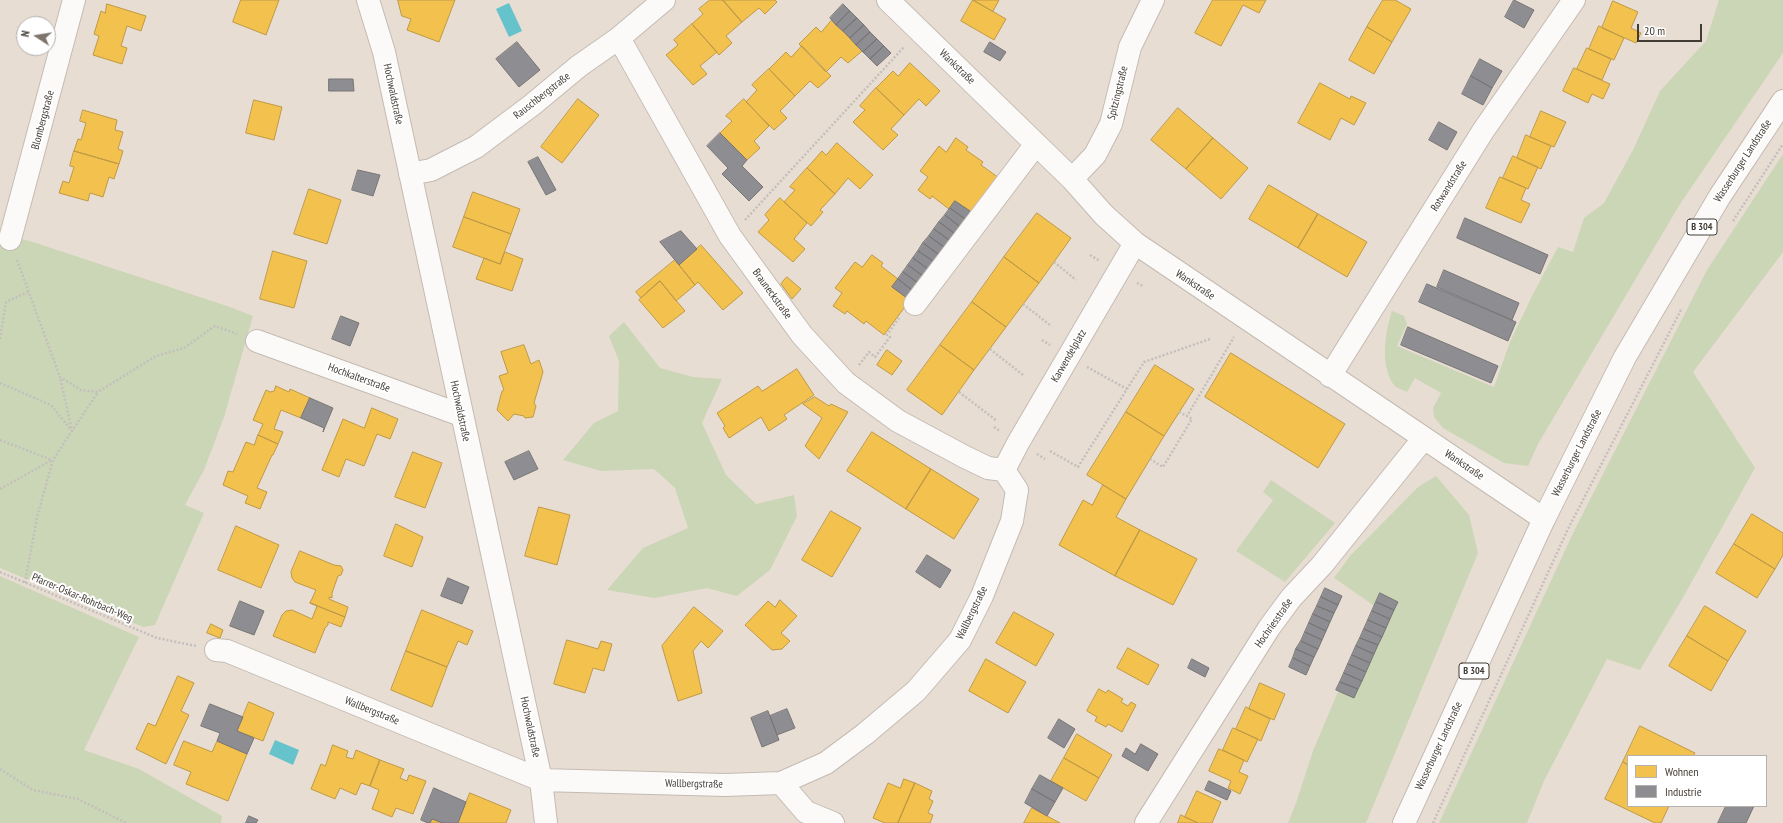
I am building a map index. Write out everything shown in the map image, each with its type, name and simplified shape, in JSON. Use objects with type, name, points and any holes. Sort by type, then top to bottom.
[{"type":"street","name":"Blombergstraße","points":[[10,239],[74,0]]},
{"type":"street","name":"Hochwaldstraße","points":[[368,0],[384,52],[461,415],[541,780],[546,823]]},
{"type":"street","name":"Rauschbergstraße","points":[[410,174],[431,170],[476,147],[532,105],[579,66],[619,38],[664,0]]},
{"type":"street","name":"Wankstraße","points":[[888,0],[1072,179],[1104,215],[1135,243],[1544,519]]},
{"type":"street","name":"Spitzingstraße","points":[[1072,179],[1095,155],[1111,124],[1130,47],[1153,0]]},
{"type":"street","name":"Rotwandstraße","points":[[1330,376],[1483,131],[1574,0]]},
{"type":"street","name":"Brauneckstraße","points":[[619,38],[730,236],[802,335],[846,383],[898,421],[988,468],[1004,470]]},
{"type":"street","name":"Wasserburger Landstraße","points":[[1404,823],[1544,519],[1625,357],[1720,196],[1783,101]]},
{"type":"street","points":[[915,304],[1036,144]]},
{"type":"street","name":"Karwendelplatz","points":[[1004,470],[1018,443],[1135,243]]},
{"type":"street","name":"Hochkalterstraße","points":[[257,341],[461,415]]},
{"type":"street","name":"Hochriesstraße","points":[[1146,823],[1274,622],[1291,598],[1322,565],[1424,438]]},
{"type":"street","name":"Wallbergstraße","points":[[216,650],[227,651],[541,780],[725,785],[781,783],[826,763],[865,734],[916,691],[960,640],[982,596],[1012,521],[1017,490],[1004,470]]},
{"type":"street","points":[[781,783],[806,812],[833,823]]},
{"type":"path","points":[[730,236],[827,133],[918,30]]},
{"type":"path","points":[[1732,223],[1783,144]]},
{"type":"path","points":[[10,239],[28,292],[60,376],[72,431]]},
{"type":"path","points":[[1054,262],[1076,280]]},
{"type":"path","points":[[0,339],[6,302],[28,292]]},
{"type":"path","points":[[1023,304],[1050,325]]},
{"type":"path","points":[[1433,823],[1568,529],[1684,304]]},
{"type":"path","points":[[1187,416],[1245,318]]},
{"type":"path","points":[[25,583],[37,517],[53,460],[98,392],[156,356],[184,348],[215,326],[257,341]]},
{"type":"path","points":[[875,357],[890,337]]},
{"type":"path","points":[[1050,451],[1078,467],[1144,362],[1210,339]]},
{"type":"path","points":[[990,349],[1023,375]]},
{"type":"path","points":[[1094,371],[1126,389]]},
{"type":"path","points":[[60,376],[81,390],[98,392]]},
{"type":"path","points":[[0,383],[51,406],[72,431]]},
{"type":"path","points":[[959,392],[997,421]]},
{"type":"path","points":[[1150,459],[1163,467],[1192,419],[1179,412]]},
{"type":"path","points":[[0,440],[53,460]]},
{"type":"path","points":[[0,489],[53,460]]},
{"type":"path","name":"Pfarrer-Oskar-Rohrbach-Weg","points":[[0,572],[157,638],[216,650]]},
{"type":"path","points":[[0,769],[33,790],[78,799],[126,823]]},
{"type":"green space","points":[[1719,0],[1783,0],[1783,53],[1680,204],[1538,444],[1528,466],[1504,463],[1443,428],[1434,417],[1433,408],[1441,393],[1415,378],[1407,392],[1393,384],[1386,367],[1385,357],[1387,329],[1392,311],[1404,316],[1407,324],[1397,346],[1494,387],[1510,342],[1558,247],[1573,252],[1584,218],[1604,203],[1633,150],[1660,91],[1706,41]]},
{"type":"green space","points":[[1783,154],[1783,252],[1693,372],[1755,468],[1685,594],[1640,670],[1607,659],[1544,781],[1527,823],[1439,823],[1574,531],[1707,270]]},
{"type":"green space","points":[[0,233],[33,242],[253,316],[224,417],[204,470],[185,505],[204,513],[155,625],[143,627],[0,568]]},
{"type":"green space","points":[[624,322],[660,368],[693,377],[722,379],[702,423],[726,475],[756,504],[794,495],[797,516],[770,570],[737,596],[707,588],[654,598],[607,590],[643,548],[688,528],[675,488],[654,469],[601,471],[563,460],[594,423],[618,411],[619,361],[609,336]]},
{"type":"green space","points":[[1436,476],[1469,515],[1478,553],[1366,823],[1288,823],[1313,751],[1337,694],[1382,631],[1376,607],[1334,578],[1350,556],[1418,487]]},
{"type":"green space","points":[[1271,480],[1335,523],[1285,582],[1236,551],[1273,500],[1263,492]]},
{"type":"green space","points":[[0,576],[139,637],[84,750],[139,769],[222,816],[221,823],[0,823]]},
{"type":"water","points":[[509,3],[522,31],[509,37],[496,9]]},
{"type":"water","points":[[275,740],[299,750],[293,765],[269,754]]},
{"type":"building: Wohnen","points":[[241,0],[279,0],[266,35],[233,22]]},
{"type":"building: Wohnen","points":[[398,0],[455,0],[439,42],[407,30],[411,19],[402,16]]},
{"type":"building: Wohnen","points":[[710,0],[723,0],[742,22],[726,36],[732,43],[719,55],[692,24],[703,14],[699,9]]},
{"type":"building: Wohnen","points":[[723,0],[775,0],[777,2],[765,14],[759,8],[742,22]]},
{"type":"building: Wohnen","points":[[973,0],[1006,19],[994,40],[961,21]]},
{"type":"building: Wohnen","points":[[973,0],[999,0],[993,11]]},
{"type":"building: Wohnen","points":[[1213,0],[1266,0],[1259,13],[1243,5],[1221,46],[1195,33]]},
{"type":"building: Wohnen","points":[[1383,0],[1395,0],[1411,9],[1392,42],[1367,27]]},
{"type":"building: Wohnen","points":[[1613,1],[1638,12],[1631,28],[1641,33],[1636,43],[1602,28]]},
{"type":"building: Wohnen","points":[[107,4],[146,16],[141,31],[127,26],[121,46],[127,48],[122,64],[93,55],[99,36],[94,34],[101,11],[105,13]]},
{"type":"building: Wohnen","points":[[832,20],[862,51],[848,63],[841,57],[826,72],[799,44],[816,27],[821,32]]},
{"type":"building: Wohnen","points":[[692,24],[717,52],[700,66],[707,74],[693,85],[666,55],[678,45],[674,40]]},
{"type":"building: Wohnen","points":[[1599,26],[1624,38],[1614,60],[1589,49]]},
{"type":"building: Wohnen","points":[[1367,27],[1392,42],[1374,74],[1349,60]]},
{"type":"building: Wohnen","points":[[802,46],[831,76],[818,88],[810,81],[795,96],[769,69],[786,52],[791,57]]},
{"type":"building: Wohnen","points":[[1587,48],[1611,59],[1602,80],[1577,69]]},
{"type":"building: Wohnen","points":[[910,63],[940,91],[926,106],[919,99],[904,115],[876,88],[893,71],[898,76]]},
{"type":"building: Wohnen","points":[[1574,68],[1610,84],[1603,99],[1592,94],[1588,103],[1563,91]]},
{"type":"building: Wohnen","points":[[769,69],[795,96],[780,111],[787,118],[774,130],[746,102],[757,90],[752,85]]},
{"type":"building: Wohnen","points":[[1320,83],[1350,99],[1351,96],[1366,103],[1354,125],[1341,118],[1330,140],[1298,123]]},
{"type":"building: Wohnen","points":[[876,88],[904,115],[891,129],[898,135],[883,150],[853,122],[865,110],[860,106]]},
{"type":"building: Wohnen","points":[[578,99],[599,115],[562,163],[541,147]]},
{"type":"building: Wohnen","points":[[744,99],[769,126],[754,141],[760,148],[747,160],[720,133],[732,121],[726,116]]},
{"type":"building: Wohnen","points":[[254,100],[282,107],[274,140],[246,133]]},
{"type":"building: Wohnen","points":[[1178,108],[1213,138],[1186,169],[1151,140]]},
{"type":"building: Wohnen","points":[[83,110],[117,120],[115,130],[123,132],[118,149],[123,151],[119,164],[74,151],[78,139],[81,140],[86,123],[80,121]]},
{"type":"building: Wohnen","points":[[1541,111],[1566,122],[1554,147],[1530,137]]},
{"type":"building: Wohnen","points":[[1526,135],[1551,146],[1541,169],[1517,158]]},
{"type":"building: Wohnen","points":[[956,138],[968,147],[966,150],[983,162],[981,165],[999,178],[974,214],[955,201],[949,209],[932,196],[930,199],[918,190],[928,177],[920,171],[939,146],[946,152]]},
{"type":"building: Wohnen","points":[[1213,138],[1248,168],[1221,199],[1186,169]]},
{"type":"building: Wohnen","points":[[837,143],[873,175],[860,189],[848,178],[835,194],[807,168],[822,151],[826,155]]},
{"type":"building: Wohnen","points":[[74,151],[119,164],[114,179],[109,177],[103,197],[90,193],[88,201],[59,193],[63,181],[69,183],[74,167],[70,166]]},
{"type":"building: Wohnen","points":[[1513,156],[1538,167],[1528,189],[1503,178]]},
{"type":"building: Wohnen","points":[[807,168],[835,194],[820,210],[823,212],[811,226],[784,202],[795,190],[790,187]]},
{"type":"building: Wohnen","points":[[1500,177],[1526,188],[1521,200],[1530,204],[1521,223],[1486,208]]},
{"type":"building: Wohnen","points":[[1269,185],[1318,214],[1298,248],[1249,219]]},
{"type":"building: Wohnen","points":[[309,189],[341,200],[327,244],[294,234]]},
{"type":"building: Wohnen","points":[[473,192],[520,209],[511,234],[464,217]]},
{"type":"building: Wohnen","points":[[780,198],[807,223],[794,239],[805,249],[793,262],[758,232],[769,220],[765,215]]},
{"type":"building: Wohnen","points":[[1037,213],[1071,238],[1039,283],[1004,257]]},
{"type":"building: Wohnen","points":[[1318,214],[1367,242],[1347,277],[1298,248]]},
{"type":"building: Wohnen","points":[[464,217],[511,234],[500,264],[453,247]]},
{"type":"building: Wohnen","points":[[701,245],[743,293],[723,310],[698,282],[695,285],[679,265]]},
{"type":"building: Wohnen","points":[[273,251],[307,261],[294,308],[260,299]]},
{"type":"building: Wohnen","points":[[505,252],[523,259],[512,291],[476,279],[484,258],[500,264]]},
{"type":"building: Wohnen","points":[[872,255],[883,263],[881,266],[898,279],[892,287],[910,300],[884,335],[866,321],[864,324],[847,311],[845,314],[833,306],[842,293],[835,288],[855,262],[862,267]]},
{"type":"building: Wohnen","points":[[1004,257],[1039,283],[1006,327],[972,302]]},
{"type":"building: Wohnen","points":[[675,260],[695,285],[676,301],[660,281],[641,298],[636,292]]},
{"type":"building: Wohnen","points":[[787,277],[801,289],[792,299],[781,284]]},
{"type":"building: Wohnen","points":[[660,281],[685,311],[663,328],[639,300]]},
{"type":"building: Wohnen","points":[[972,302],[1006,327],[974,370],[940,345]]},
{"type":"building: Wohnen","points":[[524,345],[531,364],[539,360],[543,372],[534,403],[536,406],[533,417],[525,418],[524,416],[514,414],[508,421],[497,410],[502,391],[504,390],[499,376],[508,373],[501,352]]},
{"type":"building: Wohnen","points":[[940,345],[974,370],[942,415],[907,390]]},
{"type":"building: Wohnen","points":[[887,350],[902,361],[892,375],[877,365]]},
{"type":"building: Wohnen","points":[[1231,353],[1345,424],[1318,468],[1205,397]]},
{"type":"building: Wohnen","points":[[1155,365],[1194,389],[1164,436],[1126,412]]},
{"type":"building: Wohnen","points":[[797,369],[814,395],[784,415],[787,419],[769,431],[761,417],[729,438],[723,428],[725,426],[717,413],[758,386],[762,391]]},
{"type":"building: Wohnen","points":[[276,386],[289,392],[290,389],[310,398],[301,418],[281,410],[274,429],[283,432],[278,444],[258,435],[263,424],[253,420],[266,390],[270,392],[274,391]]},
{"type":"building: Wohnen","points":[[815,397],[829,406],[831,404],[848,412],[819,459],[805,446],[822,418],[803,404]]},
{"type":"building: Wohnen","points":[[372,408],[398,419],[390,439],[377,434],[364,466],[346,459],[339,477],[322,470],[343,419],[364,428]]},
{"type":"building: Wohnen","points":[[1126,412],[1164,436],[1126,499],[1087,475]]},
{"type":"building: Wohnen","points":[[872,432],[931,469],[906,509],[847,471]]},
{"type":"building: Wohnen","points":[[258,435],[278,444],[257,488],[267,492],[260,509],[245,503],[248,496],[223,485],[228,471],[233,472],[246,442],[254,445]]},
{"type":"building: Wohnen","points":[[413,452],[442,463],[425,508],[395,497]]},
{"type":"building: Wohnen","points":[[931,469],[979,499],[954,539],[906,509]]},
{"type":"building: Wohnen","points":[[1103,485],[1126,499],[1116,517],[1140,530],[1115,576],[1059,545],[1083,500],[1092,505]]},
{"type":"building: Wohnen","points":[[539,507],[570,515],[557,565],[525,556]]},
{"type":"building: Wohnen","points":[[831,511],[861,528],[832,577],[802,560]]},
{"type":"building: Wohnen","points":[[1752,514],[1783,533],[1783,555],[1775,569],[1734,544]]},
{"type":"building: Wohnen","points":[[396,524],[423,537],[412,567],[384,556]]},
{"type":"building: Wohnen","points":[[236,526],[279,545],[261,588],[218,570]]},
{"type":"building: Wohnen","points":[[1140,530],[1197,559],[1173,605],[1115,576]]},
{"type":"building: Wohnen","points":[[1734,544],[1775,569],[1757,598],[1716,573]]},
{"type":"building: Wohnen","points":[[300,551],[334,565],[341,566],[343,570],[341,575],[338,576],[332,593],[332,598],[329,597],[329,599],[348,607],[345,617],[310,603],[316,590],[295,582],[292,578],[291,572]]},
{"type":"building: Wohnen","points":[[780,600],[797,616],[781,633],[790,641],[782,649],[772,650],[745,625],[768,601],[775,607]]},
{"type":"building: Wohnen","points":[[310,603],[345,617],[341,627],[328,622],[315,653],[273,636],[282,615],[286,611],[292,610],[312,619],[317,606]]},
{"type":"building: Wohnen","points":[[1705,606],[1746,631],[1728,661],[1687,636]]},
{"type":"building: Wohnen","points":[[694,607],[723,631],[708,648],[701,641],[693,651],[702,693],[678,701],[662,646]]},
{"type":"building: Wohnen","points":[[422,610],[473,631],[467,645],[458,641],[447,667],[406,651]]},
{"type":"building: Wohnen","points":[[1014,612],[1054,634],[1036,666],[996,643]]},
{"type":"building: Wohnen","points":[[211,624],[223,630],[220,638],[207,633]]},
{"type":"building: Wohnen","points":[[1687,636],[1728,661],[1711,691],[1669,666]]},
{"type":"building: Wohnen","points":[[567,640],[598,649],[601,641],[612,644],[604,671],[593,668],[585,693],[554,684]]},
{"type":"building: Wohnen","points":[[1128,648],[1159,665],[1148,685],[1117,668]]},
{"type":"building: Wohnen","points":[[406,651],[447,667],[432,707],[391,690]]},
{"type":"building: Wohnen","points":[[986,659],[1026,682],[1008,713],[969,691]]},
{"type":"building: Wohnen","points":[[178,676],[194,683],[181,711],[189,715],[166,764],[136,749],[148,723],[155,726]]},
{"type":"building: Wohnen","points":[[1260,683],[1285,694],[1274,720],[1249,709]]},
{"type":"building: Wohnen","points":[[1099,689],[1106,693],[1108,690],[1123,699],[1121,702],[1128,706],[1131,702],[1136,705],[1122,732],[1108,724],[1106,727],[1095,721],[1097,717],[1087,711]]},
{"type":"building: Wohnen","points":[[249,702],[274,713],[263,741],[237,731]]},
{"type":"building: Wohnen","points":[[1246,707],[1270,719],[1261,741],[1236,729]]},
{"type":"building: Wohnen","points":[[1640,726],[1695,753],[1694,755],[1627,755],[1627,764],[1623,762]]},
{"type":"building: Wohnen","points":[[1233,728],[1258,739],[1247,762],[1223,750]]},
{"type":"building: Wohnen","points":[[1077,734],[1112,755],[1099,778],[1064,758]]},
{"type":"building: Wohnen","points":[[184,741],[212,752],[217,741],[247,754],[228,801],[186,784],[191,772],[174,765]]},
{"type":"building: Wohnen","points":[[333,745],[348,751],[346,757],[353,759],[356,750],[380,760],[370,786],[361,783],[356,795],[340,788],[335,799],[311,789],[321,764],[325,766]]},
{"type":"building: Wohnen","points":[[1219,749],[1244,760],[1239,772],[1248,776],[1240,794],[1228,788],[1231,781],[1209,771]]},
{"type":"building: Wohnen","points":[[1064,758],[1099,778],[1086,801],[1051,781]]},
{"type":"building: Wohnen","points":[[380,760],[404,769],[400,778],[407,781],[409,775],[426,781],[413,814],[396,808],[392,817],[372,809],[379,790],[370,786]]},
{"type":"building: Wohnen","points":[[1623,762],[1627,764],[1627,807],[1669,807],[1661,823],[1655,823],[1605,799]]},
{"type":"building: Wohnen","points":[[904,779],[915,783],[898,823],[885,823],[873,818],[888,783],[900,788]]},
{"type":"building: Wohnen","points":[[915,783],[932,791],[929,799],[933,801],[928,813],[933,815],[930,823],[898,823]]},
{"type":"building: Wohnen","points":[[1197,791],[1221,802],[1212,823],[1198,823],[1185,817]]},
{"type":"building: Wohnen","points":[[470,793],[511,810],[506,823],[458,823]]},
{"type":"building: Wohnen","points":[[1032,808],[1047,816],[1060,823],[1024,823]]},
{"type":"building: Wohnen","points":[[1181,815],[1185,817],[1198,823],[1178,823]]},
{"type":"building: Wohnen","points":[[432,819],[443,823],[430,823]]},
{"type":"building: Industrie","points":[[1514,0],[1534,10],[1524,28],[1505,17]]},
{"type":"building: Industrie","points":[[843,4],[850,11],[836,25],[830,18]]},
{"type":"building: Industrie","points":[[850,11],[857,18],[843,31],[836,25]]},
{"type":"building: Industrie","points":[[857,18],[864,25],[850,38],[843,31]]},
{"type":"building: Industrie","points":[[864,25],[870,32],[856,45],[850,38]]},
{"type":"building: Industrie","points":[[870,32],[877,39],[863,52],[856,45]]},
{"type":"building: Industrie","points":[[877,39],[884,46],[870,59],[863,52]]},
{"type":"building: Industrie","points":[[517,42],[540,70],[519,87],[496,59]]},
{"type":"building: Industrie","points":[[990,42],[1006,52],[1000,61],[984,52]]},
{"type":"building: Industrie","points":[[884,46],[891,53],[877,66],[870,59]]},
{"type":"building: Industrie","points":[[1480,59],[1502,71],[1492,88],[1471,76]]},
{"type":"building: Industrie","points":[[1471,76],[1492,88],[1483,105],[1462,94]]},
{"type":"building: Industrie","points":[[329,79],[353,79],[354,91],[329,91]]},
{"type":"building: Industrie","points":[[1439,122],[1457,132],[1447,150],[1429,140]]},
{"type":"building: Industrie","points":[[720,133],[747,160],[742,166],[763,187],[749,201],[722,174],[728,168],[707,146]]},
{"type":"building: Industrie","points":[[538,157],[556,190],[546,195],[528,162]]},
{"type":"building: Industrie","points":[[358,170],[380,175],[373,196],[352,190]]},
{"type":"building: Industrie","points":[[955,201],[970,211],[965,219],[950,208]]},
{"type":"building: Industrie","points":[[950,208],[965,219],[959,226],[945,215]]},
{"type":"building: Industrie","points":[[945,215],[959,226],[954,233],[939,222]]},
{"type":"building: Industrie","points":[[1465,218],[1548,255],[1540,274],[1457,238]]},
{"type":"building: Industrie","points":[[939,222],[954,233],[949,240],[934,229]]},
{"type":"building: Industrie","points":[[934,229],[949,240],[944,247],[929,236]]},
{"type":"building: Industrie","points":[[681,231],[697,249],[679,265],[660,242]]},
{"type":"building: Industrie","points":[[929,236],[944,247],[938,254],[923,243]]},
{"type":"building: Industrie","points":[[923,243],[938,254],[933,261],[918,251]]},
{"type":"building: Industrie","points":[[918,251],[933,261],[928,269],[913,258]]},
{"type":"building: Industrie","points":[[913,258],[928,269],[923,276],[908,265]]},
{"type":"building: Industrie","points":[[908,265],[923,276],[918,283],[903,272]]},
{"type":"building: Industrie","points":[[1444,270],[1519,303],[1512,320],[1437,287]]},
{"type":"building: Industrie","points":[[903,272],[918,283],[912,290],[898,279]]},
{"type":"building: Industrie","points":[[898,279],[912,290],[907,298],[892,287]]},
{"type":"building: Industrie","points":[[1427,284],[1516,322],[1508,341],[1419,302]]},
{"type":"building: Industrie","points":[[341,316],[359,323],[350,346],[332,339]]},
{"type":"building: Industrie","points":[[1408,327],[1498,366],[1491,383],[1401,345]]},
{"type":"building: Industrie","points":[[310,398],[333,408],[323,432],[324,428],[301,418]]},
{"type":"building: Industrie","points":[[529,451],[538,469],[514,480],[505,462]]},
{"type":"building: Industrie","points":[[927,555],[951,570],[940,588],[916,572]]},
{"type":"building: Industrie","points":[[448,578],[469,587],[462,604],[441,596]]},
{"type":"building: Industrie","points":[[1325,588],[1342,596],[1338,605],[1321,597]]},
{"type":"building: Industrie","points":[[1380,593],[1398,602],[1394,610],[1376,602]]},
{"type":"building: Industrie","points":[[1321,597],[1338,605],[1334,613],[1317,606]]},
{"type":"building: Industrie","points":[[240,601],[264,611],[254,635],[230,626]]},
{"type":"building: Industrie","points":[[1376,602],[1394,610],[1390,619],[1372,611]]},
{"type":"building: Industrie","points":[[1317,606],[1334,613],[1330,622],[1313,614]]},
{"type":"building: Industrie","points":[[1372,611],[1390,619],[1386,628],[1368,620]]},
{"type":"building: Industrie","points":[[1313,614],[1330,622],[1326,631],[1309,623]]},
{"type":"building: Industrie","points":[[1368,620],[1386,628],[1382,637],[1364,629]]},
{"type":"building: Industrie","points":[[1309,623],[1326,631],[1322,640],[1305,632]]},
{"type":"building: Industrie","points":[[1364,629],[1382,637],[1378,645],[1360,638]]},
{"type":"building: Industrie","points":[[1305,632],[1322,640],[1318,649],[1301,641]]},
{"type":"building: Industrie","points":[[1360,638],[1378,645],[1374,654],[1356,646]]},
{"type":"building: Industrie","points":[[1301,641],[1318,649],[1314,657],[1296,649]]},
{"type":"building: Industrie","points":[[1356,646],[1374,654],[1370,663],[1352,655]]},
{"type":"building: Industrie","points":[[1296,649],[1314,657],[1310,666],[1293,658]]},
{"type":"building: Industrie","points":[[1352,655],[1370,663],[1366,672],[1348,664]]},
{"type":"building: Industrie","points":[[1293,658],[1310,666],[1306,675],[1289,667]]},
{"type":"building: Industrie","points":[[1192,659],[1209,668],[1205,677],[1188,668]]},
{"type":"building: Industrie","points":[[1348,664],[1366,672],[1362,681],[1344,673]]},
{"type":"building: Industrie","points":[[1344,673],[1362,681],[1358,689],[1340,682]]},
{"type":"building: Industrie","points":[[1340,682],[1358,689],[1354,698],[1336,690]]},
{"type":"building: Industrie","points":[[210,704],[243,717],[237,731],[254,738],[247,754],[217,741],[220,733],[201,726]]},
{"type":"building: Industrie","points":[[787,709],[795,728],[777,735],[770,716]]},
{"type":"building: Industrie","points":[[768,711],[779,740],[762,747],[751,718]]},
{"type":"building: Industrie","points":[[1059,719],[1075,729],[1064,748],[1048,738]]},
{"type":"building: Industrie","points":[[1141,744],[1158,754],[1148,771],[1122,756],[1126,748],[1135,754]]},
{"type":"building: Industrie","points":[[1040,775],[1063,788],[1055,802],[1032,789]]},
{"type":"building: Industrie","points":[[1209,781],[1231,791],[1227,800],[1205,790]]},
{"type":"building: Industrie","points":[[434,788],[466,802],[458,823],[443,823],[432,819],[430,823],[428,823],[421,820]]},
{"type":"building: Industrie","points":[[1032,789],[1055,802],[1047,816],[1025,803]]},
{"type":"building: Industrie","points":[[1726,807],[1754,807],[1746,823],[1718,823]]},
{"type":"building: Industrie","points":[[249,816],[258,820],[256,823],[246,823]]}]
